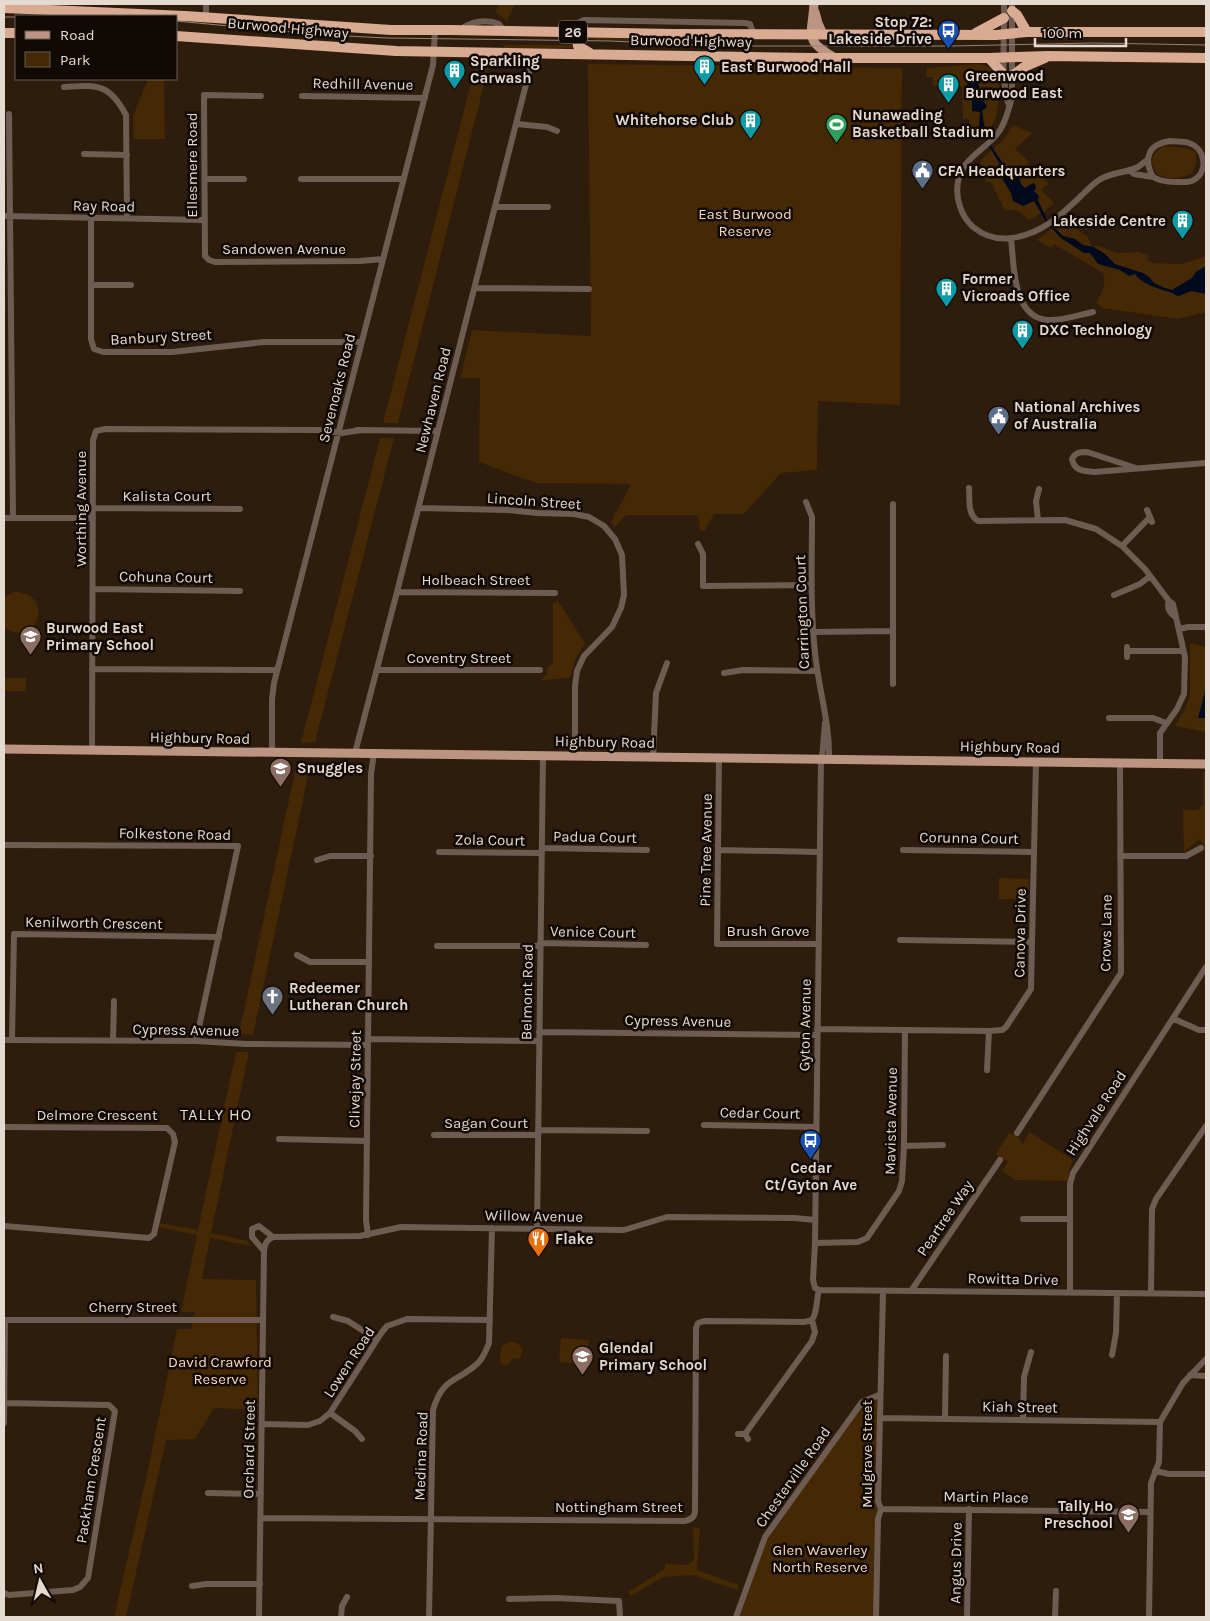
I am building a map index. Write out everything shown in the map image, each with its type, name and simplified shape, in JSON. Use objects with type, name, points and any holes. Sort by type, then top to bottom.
[{"type":"highway","name":"Burwood Highway","points":[[4,8],[126,15]]},
{"type":"highway","points":[[972,34],[1008,9],[1017,15],[1027,32]]},
{"type":"highway","name":"Burwood Highway","points":[[178,17],[391,30],[754,34],[1206,32]]},
{"type":"highway","points":[[576,32],[578,46],[593,54]]},
{"type":"highway","name":"Burwood Highway","points":[[178,36],[365,50],[534,54],[835,58],[1048,56],[1206,58]]},
{"type":"highway","points":[[989,58],[1008,76],[1048,56]]},
{"type":"main road","points":[[814,5],[812,34],[814,42],[818,48],[835,58]]},
{"type":"main road","points":[[814,5],[818,23],[824,34]]},
{"type":"main road","name":"Highbury Road","points":[[4,749],[1206,764]]},
{"type":"street","points":[[206,4],[206,18]]},
{"type":"street","points":[[1008,9],[1008,34]]},
{"type":"street","points":[[1008,9],[1008,76],[1012,98],[1003,125],[992,140],[975,154],[964,167],[959,178],[957,194],[961,210],[970,223],[983,233],[997,238],[1011,238],[1039,230],[1057,218],[1098,181],[1113,174],[1138,167],[1147,160]]},
{"type":"street","name":"Sevenoaks Road","points":[[272,752],[272,699],[278,670],[425,98],[434,61],[435,30]]},
{"type":"street","name":"Newhaven Road","points":[[355,753],[534,54]]},
{"type":"street","points":[[64,87],[90,86],[107,90],[120,104],[126,115],[127,218]]},
{"type":"street","name":"Ellesmere Road","points":[[208,260],[204,250],[204,95],[261,96]]},
{"type":"street","name":"Redhill Avenue","points":[[302,96],[425,98]]},
{"type":"street","points":[[9,114],[7,216],[14,518]]},
{"type":"street","points":[[517,124],[547,127],[556,131]]},
{"type":"street","points":[[1129,170],[1134,174],[1153,177],[1165,182],[1191,181],[1202,172],[1203,158],[1198,149],[1189,142],[1163,142],[1149,154],[1147,160],[1153,177]]},
{"type":"street","points":[[84,154],[127,155]]},
{"type":"street","points":[[205,179],[244,179]]},
{"type":"street","points":[[301,179],[403,179]]},
{"type":"street","points":[[495,207],[548,207]]},
{"type":"street","name":"Ray Road","points":[[7,216],[204,220]]},
{"type":"street","name":"Banbury Street","points":[[91,218],[91,339],[94,349],[103,352],[172,352],[264,342],[361,342]]},
{"type":"street","points":[[1011,238],[1021,303],[1030,312],[1036,317],[1049,320],[1093,312]]},
{"type":"street","name":"Sandowen Avenue","points":[[208,260],[215,262],[383,262]]},
{"type":"street","points":[[90,285],[131,285]]},
{"type":"street","points":[[475,288],[589,289]]},
{"type":"street","name":"Worthing Avenue","points":[[92,750],[93,508],[94,440],[96,431],[105,429],[437,431]]},
{"type":"street","points":[[1136,468],[1087,452],[1074,454],[1072,459],[1074,466],[1080,470],[1094,472],[1206,464]]},
{"type":"street","points":[[969,488],[970,512],[972,518],[978,521],[1065,520],[1096,529],[1122,546],[1173,604],[1176,610],[1175,617],[1180,629],[1186,673],[1184,694],[1177,709],[1160,733],[1160,763]]},
{"type":"street","points":[[1038,520],[1036,501],[1039,489]]},
{"type":"street","name":"Carrington Court","points":[[806,502],[812,516],[813,632],[825,722],[824,758]]},
{"type":"street","points":[[893,504],[893,684]]},
{"type":"street","name":"Kalista Court","points":[[93,508],[240,509]]},
{"type":"street","name":"Lincoln Street","points":[[419,508],[574,514],[588,517],[604,526],[616,539],[622,555],[624,595],[621,608],[612,627],[584,656],[577,671],[575,686],[575,756]]},
{"type":"street","points":[[1122,546],[1150,516]]},
{"type":"street","points":[[4,518],[93,518]]},
{"type":"street","points":[[698,544],[703,554],[703,586],[812,585]]},
{"type":"street","points":[[1114,595],[1140,584],[1150,576]]},
{"type":"street","name":"Cohuna Court","points":[[93,589],[240,590]]},
{"type":"street","name":"Holbeach Street","points":[[397,592],[555,592]]},
{"type":"street","points":[[1180,629],[1206,627]]},
{"type":"street","points":[[813,632],[893,632]]},
{"type":"street","points":[[1127,652],[1183,651]]},
{"type":"street","points":[[654,756],[654,705],[659,683],[667,663]]},
{"type":"street","points":[[92,669],[278,670]]},
{"type":"street","name":"Coventry Street","points":[[377,670],[540,670]]},
{"type":"street","points":[[724,673],[743,670],[817,671]]},
{"type":"street","points":[[1109,718],[1153,718],[1166,723]]},
{"type":"street","name":"Clivejay Street","points":[[368,1234],[366,1220],[372,753]]},
{"type":"street","name":"Belmont Road","points":[[537,1229],[543,755]]},
{"type":"street","name":"Pine Tree Avenue","points":[[717,944],[719,757]]},
{"type":"street","name":"Gyton Avenue","points":[[819,1290],[813,1284],[820,852],[824,758]]},
{"type":"street","name":"Canova Drive","points":[[817,1032],[989,1031],[1002,1030],[1006,1027],[1032,989],[1036,761]]},
{"type":"street","name":"Crows Lane","points":[[1017,1133],[1121,973],[1120,763]]},
{"type":"street","name":"Folkestone Road","points":[[4,845],[238,846],[196,1041]]},
{"type":"street","points":[[1120,856],[1186,856],[1201,848]]},
{"type":"street","name":"Padua Court","points":[[542,851],[648,850]]},
{"type":"street","points":[[718,850],[820,852]]},
{"type":"street","name":"Corunna Court","points":[[903,850],[1034,852]]},
{"type":"street","name":"Zola Court","points":[[439,852],[542,851]]},
{"type":"street","points":[[317,860],[330,856],[371,856]]},
{"type":"street","name":"Kenilworth Crescent","points":[[12,1040],[14,934],[219,937]]},
{"type":"street","points":[[900,940],[1032,942]]},
{"type":"street","name":"Brush Grove","points":[[717,944],[819,944]]},
{"type":"street","name":"Venice Court","points":[[437,946],[646,945]]},
{"type":"street","points":[[297,955],[310,962],[369,962]]},
{"type":"street","name":"Highvale Road","points":[[1070,1292],[1070,1184],[1076,1167],[1174,1019],[1206,967]]},
{"type":"street","points":[[114,1001],[114,1041]]},
{"type":"street","points":[[1174,1019],[1199,1030],[1206,1030]]},
{"type":"street","name":"Mavista Avenue","points":[[814,1243],[858,1242],[867,1238],[899,1191],[902,1181],[904,1146],[905,1030]]},
{"type":"street","points":[[987,1070],[989,1031]]},
{"type":"street","name":"Cypress Avenue","points":[[539,1032],[817,1032]]},
{"type":"street","name":"Cypress Avenue","points":[[4,1040],[196,1041],[246,1044],[539,1041]]},
{"type":"street","name":"Cedar Court","points":[[704,1126],[816,1126]]},
{"type":"street","points":[[1151,1293],[1152,1209],[1156,1200],[1206,1126]]},
{"type":"street","name":"Delmore Crescent","points":[[4,1127],[167,1128],[174,1134],[175,1142],[154,1234],[149,1238],[4,1226]]},
{"type":"street","name":"Sagan Court","points":[[434,1135],[647,1131]]},
{"type":"street","points":[[279,1139],[367,1141]]},
{"type":"street","points":[[904,1146],[943,1145]]},
{"type":"street","name":"Peartree Way","points":[[911,1291],[1000,1160]]},
{"type":"street","name":"Willow Avenue","points":[[273,1237],[360,1236],[401,1227],[624,1230],[667,1217],[815,1218]]},
{"type":"street","points":[[1023,1219],[1069,1219]]},
{"type":"street","points":[[259,1226],[273,1237],[268,1239],[264,1251],[252,1237],[252,1229],[259,1226]]},
{"type":"street","name":"Medina Road","points":[[429,1617],[433,1410],[436,1398],[442,1389],[452,1380],[472,1368],[483,1357],[489,1343],[492,1228]]},
{"type":"street","name":"Orchard Street","points":[[259,1617],[264,1251]]},
{"type":"street","points":[[744,1436],[812,1341],[814,1332],[812,1320],[816,1314],[816,1299],[819,1290]]},
{"type":"street","name":"Rowitta Drive","points":[[819,1290],[1206,1294]]},
{"type":"street","name":"Mulgrave Street","points":[[876,1617],[878,1519],[880,1509],[878,1501],[883,1292]]},
{"type":"street","points":[[1112,1355],[1116,1333],[1117,1293]]},
{"type":"street","points":[[333,1317],[348,1321],[376,1340]]},
{"type":"street","points":[[4,1320],[4,1423]]},
{"type":"street","name":"Cherry Street","points":[[4,1320],[262,1320]]},
{"type":"street","name":"Lowen Road","points":[[262,1424],[308,1425],[320,1421],[330,1413],[376,1340],[387,1326],[407,1320],[490,1320]]},
{"type":"street","name":"Nottingham Street","points":[[261,1518],[675,1521],[691,1519],[695,1516],[696,1328],[698,1323],[704,1321],[804,1322],[812,1320]]},
{"type":"street","points":[[1023,1420],[1024,1377],[1031,1352]]},
{"type":"street","points":[[945,1418],[946,1356]]},
{"type":"street","points":[[1148,1617],[1150,1484],[1159,1462],[1160,1422],[1183,1383],[1206,1360]]},
{"type":"street","points":[[1190,1376],[1206,1376]]},
{"type":"street","name":"Chesterville Road","points":[[736,1617],[765,1537],[862,1402],[880,1395]]},
{"type":"street","name":"Packham Crescent","points":[[4,1403],[109,1405],[115,1411],[88,1578],[80,1587],[73,1590],[9,1595],[4,1593]]},
{"type":"street","points":[[330,1413],[355,1431],[362,1439]]},
{"type":"street","name":"Kiah Street","points":[[880,1418],[1160,1422]]},
{"type":"street","points":[[1155,1472],[1206,1474]]},
{"type":"street","points":[[208,1493],[261,1494]]},
{"type":"street","name":"Martin Place","points":[[880,1509],[1150,1512]]},
{"type":"street","name":"Angus Drive","points":[[967,1617],[969,1509]]},
{"type":"street","points":[[192,1586],[206,1584],[260,1584]]},
{"type":"street","points":[[1055,1617],[1056,1591]]},
{"type":"street","points":[[504,1594],[509,1601],[556,1598],[619,1601],[620,1617]]},
{"type":"street","points":[[341,1617],[342,1606],[347,1597]]},
{"type":"green space","points":[[499,4],[515,4],[507,21],[496,12]]},
{"type":"green space","points":[[582,37],[666,41],[579,39]]},
{"type":"green space","points":[[504,45],[575,45],[577,48],[504,48]]},
{"type":"green space","points":[[476,64],[489,65],[398,423],[383,423]]},
{"type":"green space","name":"East Burwood Reserve","points":[[588,64],[902,68],[900,405],[818,401],[817,470],[781,473],[744,514],[714,514],[705,530],[700,531],[698,515],[626,515],[615,527],[611,522],[631,484],[536,483],[479,462],[480,378],[460,378],[472,330],[591,336]]},
{"type":"green space","points":[[978,64],[987,66],[996,75],[998,81],[999,96],[995,119],[981,138],[969,136],[969,119],[963,119],[962,86],[933,86],[933,77],[926,77],[927,68]]},
{"type":"green space","points":[[148,80],[164,80],[165,139],[134,139],[133,116]]},
{"type":"green space","points":[[1013,125],[1032,133],[1015,149],[1027,160],[1030,167],[1038,171],[1048,184],[1041,190],[1054,203],[1044,212],[1028,220],[1018,211],[1005,210],[990,181],[986,182],[980,161],[1004,139]]},
{"type":"green space","points":[[1165,146],[1186,148],[1196,152],[1196,164],[1192,173],[1184,177],[1174,178],[1157,174],[1151,163],[1157,151]]},
{"type":"green space","points":[[1064,219],[1088,237],[1092,246],[1100,246],[1116,253],[1138,252],[1147,255],[1149,261],[1153,263],[1182,264],[1206,256],[1206,312],[1178,319],[1102,308],[1096,302],[1103,288],[1103,273],[1054,244],[1051,248],[1037,240]]},
{"type":"green space","points":[[380,438],[394,438],[315,742],[301,743]]},
{"type":"green space","points":[[13,592],[27,594],[35,601],[38,609],[33,627],[26,632],[16,633],[4,627],[4,598]]},
{"type":"green space","points":[[558,601],[585,643],[575,660],[570,678],[541,680],[547,674],[547,668],[553,663],[553,603]]},
{"type":"green space","points":[[1190,643],[1206,647],[1206,732],[1175,726],[1186,707],[1190,694]]},
{"type":"green space","points":[[4,678],[26,678],[26,691],[4,691]]},
{"type":"green space","points":[[297,762],[311,762],[253,1035],[239,1034]]},
{"type":"green space","points":[[1203,773],[1206,773],[1206,852],[1200,839],[1184,852],[1183,810],[1198,810],[1203,804]]},
{"type":"green space","points":[[999,878],[1029,879],[1028,899],[999,899]]},
{"type":"green space","name":"David Crawford Reserve","points":[[236,1052],[249,1052],[211,1233],[248,1241],[251,1246],[210,1238],[202,1279],[256,1280],[258,1410],[214,1408],[195,1439],[166,1440],[126,1617],[114,1617],[146,1479],[177,1329],[191,1329],[195,1312],[181,1312],[197,1235],[158,1227],[159,1223],[198,1230]]},
{"type":"green space","points":[[1029,1132],[1073,1160],[1069,1170],[1068,1181],[1015,1180],[1002,1171],[1008,1161],[1001,1159],[996,1154],[1009,1133],[1017,1136],[1023,1144]]},
{"type":"green space","points":[[561,1338],[589,1340],[586,1365],[559,1362]]},
{"type":"green space","points":[[509,1342],[517,1343],[523,1349],[520,1359],[512,1358],[508,1365],[501,1364],[500,1354],[502,1346]]},
{"type":"green space","name":"Glen Waverley North Reserve","points":[[879,1395],[876,1617],[736,1617],[765,1537],[862,1402]]},
{"type":"green space","points":[[693,1527],[700,1528],[697,1570],[739,1585],[737,1590],[692,1575],[663,1577],[631,1596],[628,1592],[665,1569],[665,1564],[688,1565],[694,1560]]},
{"type":"water","points":[[971,81],[978,83],[981,96],[987,107],[982,111],[985,129],[983,134],[1007,169],[1019,178],[1025,188],[1033,183],[1035,184],[1036,188],[1034,191],[1039,196],[1038,200],[1047,220],[1063,236],[1075,239],[1083,245],[1094,247],[1115,264],[1143,273],[1154,283],[1172,290],[1192,278],[1196,272],[1206,266],[1206,294],[1191,291],[1179,296],[1175,295],[1147,284],[1135,274],[1129,276],[1120,270],[1098,264],[1090,253],[1084,253],[1061,238],[1046,222],[1034,201],[1023,206],[1013,201],[1011,193],[1003,180],[1004,171],[983,136],[976,135],[980,112],[972,111],[972,98],[967,87],[967,84]]},
{"type":"water","points":[[1206,688],[1206,718],[1198,718]]},
{"type":"tram line","points":[[4,17],[15,17]]},
{"type":"tram line","points":[[178,21],[324,35],[388,38],[611,41],[717,46],[952,46],[1094,43],[1206,45]]},
{"type":"place","name":"Stop 72: Lakeside Drive","points":[[948,50]]},
{"type":"place","name":"East Burwood Hall","points":[[705,86]]},
{"type":"place","name":"Sparkling Carwash","points":[[454,89]]},
{"type":"place","name":"Greenwood Burwood East","points":[[949,104]]},
{"type":"place","name":"Whitehorse Club","points":[[750,139]]},
{"type":"place","name":"Nunawading Basketball Stadium","points":[[836,143]]},
{"type":"place","name":"CFA Headquarters","points":[[922,190]]},
{"type":"place","name":"Lakeside Centre","points":[[1182,240]]},
{"type":"place","name":"Former Vicroads Office","points":[[946,307]]},
{"type":"place","name":"DXC Technology","points":[[1023,349]]},
{"type":"place","name":"National Archives of Australia","points":[[998,435]]},
{"type":"place","name":"Burwood East Primary School","points":[[30,656]]},
{"type":"place","name":"Snuggles","points":[[281,787]]},
{"type":"place","name":"Redeemer Lutheran Church","points":[[273,1016]]},
{"type":"place","name":"Cedar Ct/Gyton Ave","points":[[811,1159]]},
{"type":"place","name":"Flake","points":[[539,1258]]},
{"type":"place","name":"Glendal Primary School","points":[[583,1376]]},
{"type":"place","name":"Tally Ho Preschool","points":[[1129,1534]]},
{"type":"district","name":"TALLY HO","points":[[216,1114]]}]
